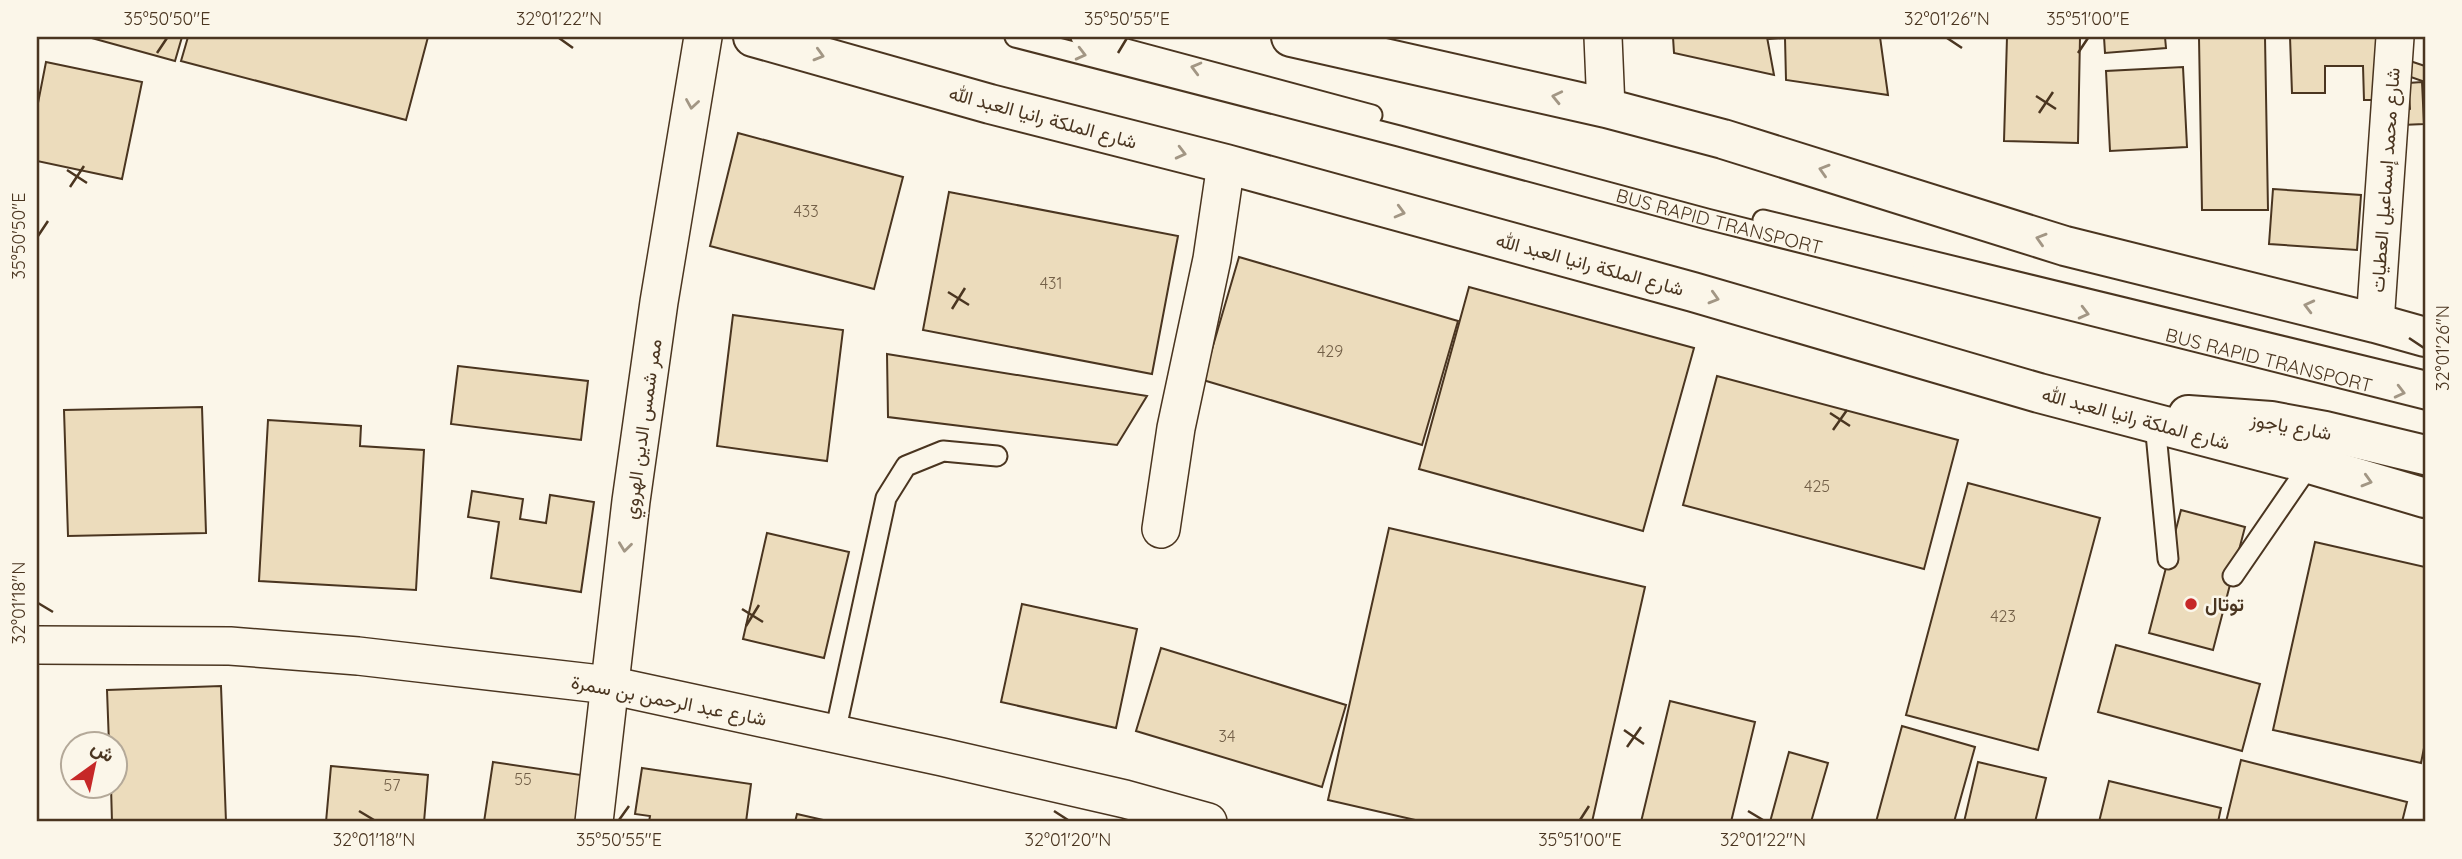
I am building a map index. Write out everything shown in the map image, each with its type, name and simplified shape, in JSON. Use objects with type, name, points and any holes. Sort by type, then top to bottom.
[{"type":"main road","name":"شارع الملكة رانيا العبد الله","points":[[753,37],[990,104],[1226,164],[1693,292],[2425,498]]},
{"type":"main road","points":[[1292,37],[1606,108],[1723,139],[2065,246],[2425,337]]},
{"type":"main road","name":"شارع ياجوز","points":[[2112,412],[2271,421],[2425,455]]},
{"type":"street","name":"ممر شمس الدين الهروي","points":[[594,822],[631,501],[659,302],[703,37]]},
{"type":"street","points":[[1603,37],[1606,108]]},
{"type":"street","name":"شارع محمد إسماعيل العطيات","points":[[2375,323],[2395,37]]},
{"type":"street","points":[[1161,528],[1176,428],[1212,259],[1226,164]]},
{"type":"street","name":"شارع عبد الرحمن بن سمرة","points":[[37,645],[243,647],[358,656],[609,685],[1112,796],[1208,822]]},
{"type":"lane","name":"BUS RAPID TRANSPORT","points":[[1015,37],[1707,219],[2425,398]]},
{"type":"lane","name":"BUS RAPID TRANSPORT","points":[[1081,37],[1710,207],[2425,381]]},
{"type":"lane","points":[[2155,423],[2168,559]]},
{"type":"lane","points":[[835,733],[886,498],[906,466],[943,451],[997,456]]},
{"type":"lane","points":[[2232,576],[2310,464]]},
{"type":"building","points":[[88,37],[182,37],[175,61]]},
{"type":"building","points":[[188,37],[428,37],[406,120],[181,61]]},
{"type":"building","points":[[1673,37],[1767,37],[1774,75],[1674,53]]},
{"type":"building","points":[[1768,37],[1880,37],[1888,95],[1786,80],[1785,38]]},
{"type":"building","points":[[2007,37],[2080,37],[2078,143],[2004,141]]},
{"type":"building","points":[[2104,37],[2165,37],[2166,48],[2105,53]]},
{"type":"building","points":[[2265,37],[2268,210],[2202,210],[2199,38]]},
{"type":"building","points":[[2290,37],[2386,37],[2387,100],[2364,100],[2363,66],[2325,66],[2325,93],[2292,93]]},
{"type":"building","points":[[2410,61],[2425,66],[2425,82],[2405,75]]},
{"type":"building","points":[[46,62],[142,82],[122,179],[37,161],[37,108]]},
{"type":"building","points":[[2183,67],[2187,147],[2110,151],[2106,71]]},
{"type":"building","points":[[2422,82],[2424,124],[2402,125],[2402,110],[2410,109],[2408,83]]},
{"type":"building","points":[[738,133],[903,177],[874,289],[710,246]]},
{"type":"building","points":[[2273,189],[2361,195],[2357,250],[2269,244]]},
{"type":"building","points":[[949,192],[1178,236],[1152,374],[923,330]]},
{"type":"building","points":[[1239,257],[1458,321],[1422,445],[1203,380]]},
{"type":"building","points":[[1469,287],[1694,348],[1643,531],[1419,469]]},
{"type":"building","points":[[733,315],[843,330],[827,461],[717,446]]},
{"type":"building","points":[[887,354],[1147,396],[1117,445],[888,417]]},
{"type":"building","points":[[458,366],[588,381],[581,440],[451,424]]},
{"type":"building","points":[[1717,376],[1958,440],[1924,569],[1683,505]]},
{"type":"building","points":[[202,407],[206,533],[68,536],[64,410]]},
{"type":"building","points":[[268,420],[361,426],[360,446],[424,450],[416,590],[259,581]]},
{"type":"building","points":[[1968,483],[2100,518],[2038,750],[1906,715]]},
{"type":"building","points":[[472,491],[523,499],[520,519],[546,523],[550,495],[594,502],[581,592],[491,578],[499,522],[468,517]]},
{"type":"building","name":"توتال","points":[[2181,510],[2245,527],[2213,650],[2149,633]]},
{"type":"building","points":[[1389,528],[1645,587],[1592,822],[1424,822],[1328,800]]},
{"type":"building","points":[[767,533],[849,552],[824,658],[743,639]]},
{"type":"building","points":[[2315,542],[2425,567],[2425,743],[2421,763],[2273,730]]},
{"type":"building","points":[[1022,604],[1137,629],[1116,728],[1001,702]]},
{"type":"building","points":[[2116,645],[2260,684],[2242,751],[2098,712]]},
{"type":"building","points":[[1161,648],[1346,705],[1322,787],[1136,731]]},
{"type":"building","points":[[221,686],[226,822],[112,822],[111,800],[130,800],[130,730],[108,730],[107,690]]},
{"type":"building","points":[[1670,701],[1755,722],[1731,822],[1641,822]]},
{"type":"building","points":[[1902,726],[1975,747],[1954,822],[1876,822]]},
{"type":"building","points":[[1789,752],[1828,763],[1811,822],[1770,822]]},
{"type":"building","points":[[2241,760],[2407,802],[2402,822],[2226,822]]},
{"type":"building","points":[[493,762],[588,776],[581,822],[484,822]]},
{"type":"building","points":[[1978,762],[2046,778],[2035,822],[1964,822]]},
{"type":"building","points":[[331,766],[428,775],[424,822],[326,822]]},
{"type":"building","points":[[642,768],[751,784],[746,822],[649,822],[650,816],[635,814]]},
{"type":"building","points":[[2109,781],[2221,808],[2218,822],[2099,822]]},
{"type":"building","points":[[797,814],[832,822],[795,822]]},
{"type":"place","name":"توتال","points":[[2191,604]]}]
